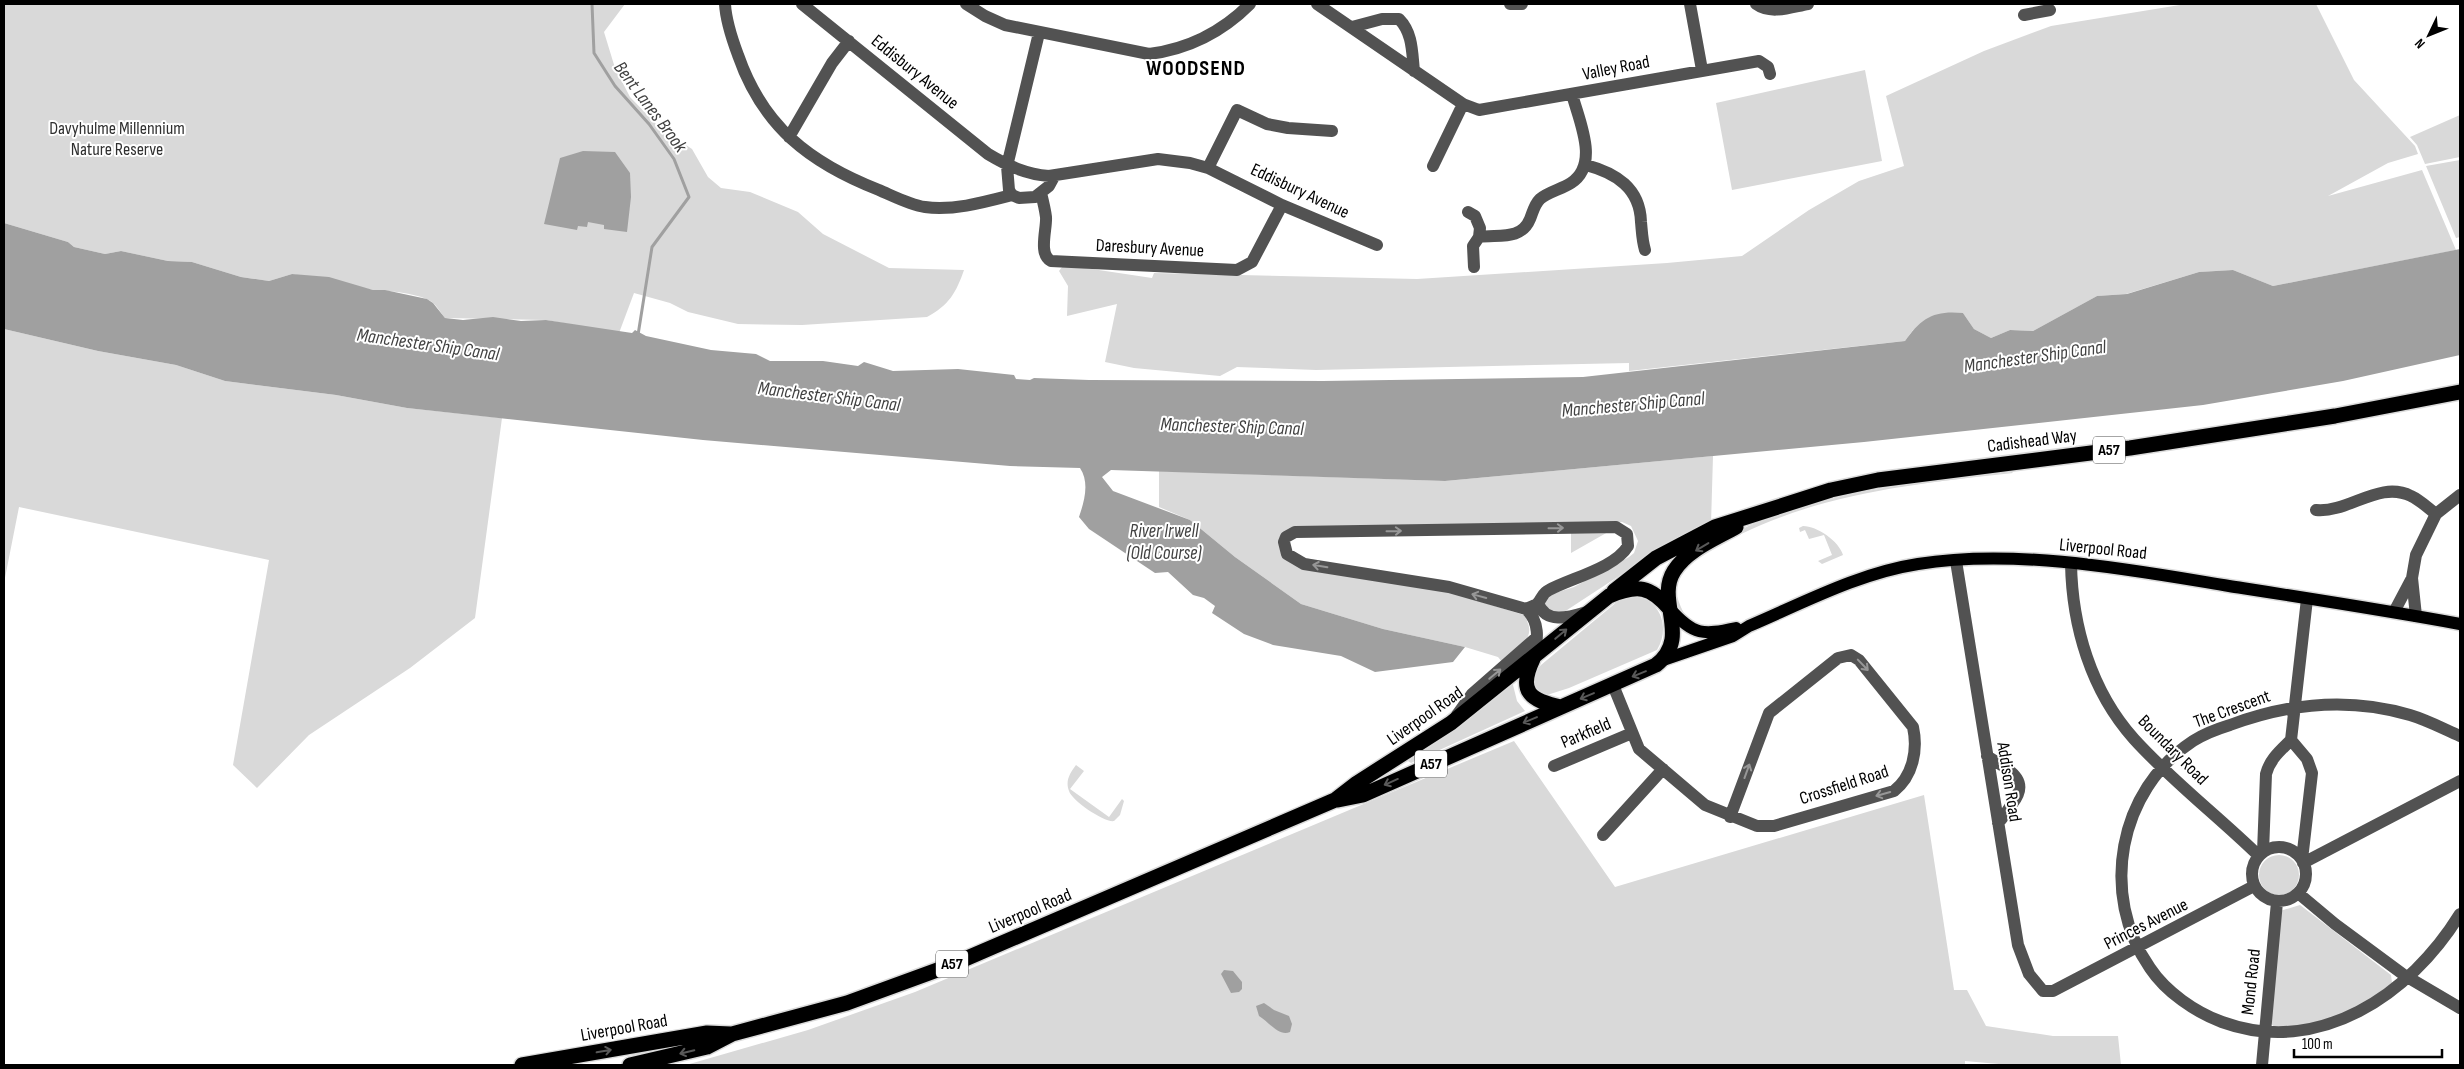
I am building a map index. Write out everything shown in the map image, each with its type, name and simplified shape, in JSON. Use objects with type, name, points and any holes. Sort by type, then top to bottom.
[{"type":"highway","name":"Cadishead Way","points":[[1609,596],[1636,573],[1671,549],[1716,527],[1831,490],[1878,480],[2130,448],[2335,416],[2460,392]]},
{"type":"highway","name":"Cadishead Way","points":[[1670,609],[1669,583],[1672,573],[1686,556],[1759,513]]},
{"type":"highway","name":"A57","points":[[1534,657],[1609,596],[1631,588],[1646,590],[1659,597],[1670,609],[1674,632],[1663,660],[1648,671],[1561,706]]},
{"type":"highway","points":[[1534,657],[1525,681],[1528,690],[1543,703],[1561,706]]},
{"type":"highway","name":"Liverpool Road","points":[[630,1065],[707,1047],[732,1034],[847,1003],[951,965],[1334,800],[1357,783],[1451,723],[1534,657]]},
{"type":"highway","name":"Liverpool Road","points":[[1334,800],[1362,795],[1561,706]]},
{"type":"highway","name":"Liverpool Road","points":[[522,1065],[708,1033],[732,1034]]},
{"type":"main road","name":"Liverpool Road","points":[[1663,660],[1732,636],[1748,626],[1883,571],[1919,564],[1956,561],[2009,560],[2112,567],[2460,624]]},
{"type":"main road","name":"Liverpool Road","points":[[1670,609],[1690,628],[1706,633],[1748,626]]},
{"type":"street","points":[[725,4],[730,33],[747,78],[759,103],[789,137],[840,174],[924,207],[961,206],[1012,195],[1027,198],[1041,193],[1055,175]]},
{"type":"street","name":"Eddisbury Avenue","points":[[802,4],[988,154],[1007,166],[1032,174],[1055,175],[1158,159],[1208,168],[1282,205],[1378,245]]},
{"type":"street","points":[[966,4],[985,16],[1005,25],[1149,54],[1173,51],[1213,34],[1234,20],[1250,4]]},
{"type":"street","name":"Valley Road","points":[[1318,4],[1463,104],[1479,110],[1759,61],[1768,67],[1770,74]]},
{"type":"street","points":[[1510,4],[1522,4]]},
{"type":"street","points":[[1690,4],[1702,70]]},
{"type":"street","points":[[1756,4],[1765,9],[1774,10],[1808,4]]},
{"type":"street","points":[[2024,15],[2043,8]]},
{"type":"street","points":[[1352,27],[1382,19],[1399,19],[1405,25],[1409,35],[1414,71]]},
{"type":"street","points":[[1012,195],[1007,180],[1007,166],[1040,33]]},
{"type":"street","points":[[789,137],[832,63],[849,41]]},
{"type":"street","points":[[1479,237],[1512,236],[1522,230],[1527,225],[1534,206],[1541,198],[1571,183],[1586,165],[1587,154],[1572,94]]},
{"type":"street","points":[[1433,166],[1463,104]]},
{"type":"street","points":[[1208,168],[1237,110],[1267,124],[1288,128],[1332,131]]},
{"type":"street","points":[[1586,165],[1613,174],[1624,181],[1633,192],[1641,221],[1635,237],[1644,250]]},
{"type":"street","name":"Daresbury Avenue","points":[[1041,193],[1046,218],[1044,253],[1047,259],[1061,262],[1237,270],[1252,262],[1282,205]]},
{"type":"street","points":[[1468,212],[1478,221],[1479,237],[1473,246],[1474,266]]},
{"type":"street","points":[[2324,514],[2386,490],[2411,496],[2436,514]]},
{"type":"street","points":[[2416,616],[2412,578],[2416,554],[2436,514],[2460,495]]},
{"type":"street","points":[[1526,609],[1538,603],[1543,593],[1571,582],[1618,556],[1628,546],[1627,534],[1616,527],[1304,532],[1290,534],[1284,542],[1287,554],[1304,564],[1449,587],[1526,609],[1536,622],[1534,657]]},
{"type":"street","name":"Addison Road","points":[[1956,561],[2018,945],[2022,959],[2034,983],[2043,991],[2053,991]]},
{"type":"street","name":"Boundary Road","points":[[2071,563],[2075,613],[2087,660],[2109,703],[2124,725],[2163,767],[2261,854]]},
{"type":"street","points":[[2394,612],[2412,578]]},
{"type":"street","points":[[2291,740],[2307,759],[2312,773],[2302,860],[2305,879],[2298,894],[2288,900],[2277,902],[2260,894],[2254,886],[2252,871],[2261,854],[2268,765],[2291,740],[2307,598]]},
{"type":"street","points":[[1538,603],[1540,610],[1550,617],[1568,617],[1589,612]]},
{"type":"street","points":[[1451,723],[1472,694],[1536,638]]},
{"type":"street","name":"Crossfield Road","points":[[1613,685],[1639,749],[1705,804],[1730,817],[1757,826],[1774,826],[1894,791],[1903,784],[1910,774],[1915,742],[1914,727],[1860,660],[1851,655],[1838,658],[1769,712],[1730,817]]},
{"type":"street","name":"The Crescent","points":[[2460,736],[2411,715],[2352,704],[2295,707],[2263,713],[2205,734],[2185,747],[2163,767],[2142,794],[2129,823],[2123,847],[2123,900],[2138,948],[2150,968],[2164,984],[2204,1015],[2241,1029],[2263,1032],[2315,1028],[2365,1009],[2408,978],[2437,948],[2460,914]]},
{"type":"street","name":"Parkfield","points":[[1554,766],[1632,733]]},
{"type":"street","points":[[1987,756],[2017,777],[2021,788],[2020,794],[1998,823]]},
{"type":"street","points":[[1603,835],[1663,769]]},
{"type":"street","points":[[2302,860],[2460,781]]},
{"type":"street","points":[[2261,854],[2272,848],[2282,848],[2292,851],[2302,860]]},
{"type":"street","name":"Princes Avenue","points":[[2053,991],[2254,886]]},
{"type":"street","points":[[2298,894],[2408,978],[2460,1008]]},
{"type":"street","name":"Mond Road","points":[[2262,1065],[2263,1032],[2277,902]]},
{"type":"green space","name":"Davyhulme Millennium Nature Reserve","points":[[4,4],[625,4],[604,32],[615,68],[630,97],[659,127],[692,149],[708,177],[721,188],[750,192],[798,212],[823,234],[889,268],[964,270],[951,298],[941,308],[927,317],[802,325],[738,324],[688,312],[670,303],[634,293],[619,333],[546,320],[445,318],[432,302],[404,293],[373,290],[292,274],[269,281],[241,277],[192,262],[168,261],[121,251],[105,254],[74,247],[68,242],[4,223]]},
{"type":"green space","points":[[2186,4],[2316,4],[2354,80],[2415,146],[2418,154],[2388,163],[2328,196],[2422,170],[2456,250],[2273,286],[2233,270],[2199,272],[2126,294],[2097,296],[2033,331],[2010,330],[1991,338],[1974,329],[1963,313],[1913,330],[1905,341],[1629,371],[1629,363],[1316,370],[1237,367],[1220,376],[1134,368],[1105,362],[1117,304],[1067,316],[1068,286],[1059,271],[1062,267],[1072,266],[1152,278],[1154,273],[1417,279],[1667,263],[1742,256],[1809,210],[1859,181],[1904,166],[1886,96],[1984,51],[2051,26]]},
{"type":"green space","points":[[1865,70],[1882,161],[1732,190],[1716,103]]},
{"type":"green space","points":[[2460,115],[2460,157],[2425,164],[2417,145],[2410,137]]},
{"type":"green space","points":[[2460,160],[2460,237],[2456,238],[2426,166]]},
{"type":"green space","points":[[4,329],[98,351],[176,365],[225,381],[336,395],[407,408],[502,418],[475,618],[410,668],[309,735],[257,788],[233,765],[269,560],[19,507],[4,583]]},
{"type":"green space","points":[[1713,456],[1711,524],[1645,559],[1564,612],[1551,612],[1543,602],[1552,594],[1574,587],[1634,553],[1638,541],[1631,526],[1622,522],[1291,528],[1281,552],[1449,592],[1529,618],[1527,621],[1529,634],[1527,639],[1502,662],[1498,657],[1465,647],[1383,629],[1301,604],[1235,557],[1190,520],[1159,507],[1159,471],[1445,481]]},
{"type":"green space","points":[[2012,472],[1893,488],[1817,505],[1780,517],[1743,533],[1707,552],[1683,568],[1676,580],[1676,594],[1684,614],[1693,623],[1692,627],[1683,617],[1674,598],[1671,581],[1674,574],[1692,556],[1742,529],[1779,514],[1855,493],[1894,486]]},
{"type":"green space","points":[[1803,526],[1821,531],[1827,535],[1841,550],[1843,555],[1822,564],[1818,561],[1832,555],[1824,535],[1809,539],[1805,530],[1800,532],[1799,528]]},
{"type":"green space","points":[[1571,532],[1608,532],[1571,553]]},
{"type":"green space","points":[[1632,595],[1642,597],[1650,602],[1660,615],[1663,623],[1663,632],[1657,650],[1569,688],[1547,695],[1537,691],[1532,682],[1533,674],[1541,665],[1618,601]]},
{"type":"green space","points":[[1512,681],[1517,701],[1525,711],[1411,763],[1408,761],[1437,742]]},
{"type":"green space","points":[[1514,741],[1615,887],[1924,795],[1954,990],[1967,990],[1986,1026],[2053,1036],[2118,1036],[2121,1065],[2010,1065],[1965,1061],[1965,1065],[686,1065],[808,1030],[915,992]]},
{"type":"green space","points":[[1076,765],[1084,771],[1070,789],[1109,817],[1122,799],[1124,801],[1120,815],[1114,821],[1097,815],[1071,795],[1068,780]]},
{"type":"green space","points":[[2283,855],[2290,858],[2296,864],[2299,875],[2298,883],[2290,892],[2283,895],[2275,895],[2268,892],[2260,883],[2259,871],[2262,864],[2271,856]]},
{"type":"green space","points":[[2300,905],[2391,975],[2392,983],[2364,1004],[2324,1023],[2277,1029],[2270,1023],[2280,911]]},
{"type":"water","points":[[583,151],[615,152],[630,173],[631,197],[627,232],[604,229],[604,225],[588,222],[587,227],[578,226],[577,230],[544,224],[560,158]]},
{"type":"water","points":[[4,223],[68,242],[74,247],[105,254],[121,251],[168,261],[192,262],[241,277],[269,281],[292,274],[329,277],[373,290],[385,290],[427,299],[433,303],[445,318],[463,320],[493,317],[521,321],[546,320],[632,333],[635,330],[646,336],[711,350],[756,354],[770,361],[823,361],[858,366],[864,362],[893,371],[958,369],[1014,375],[1016,379],[1030,380],[1034,378],[1323,381],[1583,377],[1905,341],[1929,317],[1936,314],[1953,312],[1963,313],[1974,329],[1991,338],[2010,330],[2033,331],[2097,296],[2127,294],[2199,272],[2233,270],[2273,286],[2460,249],[2460,355],[2343,381],[2203,405],[1864,442],[1445,481],[1111,470],[1102,477],[1113,491],[1190,520],[1235,557],[1301,604],[1383,629],[1465,647],[1453,662],[1375,672],[1341,656],[1273,645],[1244,634],[1212,613],[1215,606],[1204,598],[1193,595],[1168,572],[1155,573],[1089,529],[1079,517],[1085,486],[1085,480],[1080,468],[1010,466],[703,440],[407,408],[336,395],[225,381],[176,365],[98,351],[4,329]]},
{"type":"water","points":[[1224,970],[1233,971],[1242,982],[1242,989],[1239,992],[1231,993],[1221,974]]},
{"type":"water","points":[[1264,1003],[1274,1010],[1289,1016],[1292,1024],[1290,1032],[1278,1031],[1259,1016],[1256,1006]]},
{"type":"waterway","name":"Bent Lanes Brook","points":[[592,4],[594,53],[615,86],[649,124],[674,159],[689,197],[652,247],[638,335]]},
{"type":"district","name":"WOODSEND","points":[[1196,68]]},
{"type":"water label","name":"Manchester Ship Canal","points":[[428,345]]},
{"type":"water label","name":"Manchester Ship Canal","points":[[2035,357]]},
{"type":"water label","name":"Manchester Ship Canal","points":[[829,397]]},
{"type":"water label","name":"Manchester Ship Canal","points":[[1633,405]]},
{"type":"water label","name":"Manchester Ship Canal","points":[[1232,427]]},
{"type":"water label","name":"River Irwell (Old Course)","points":[[1164,542]]}]
